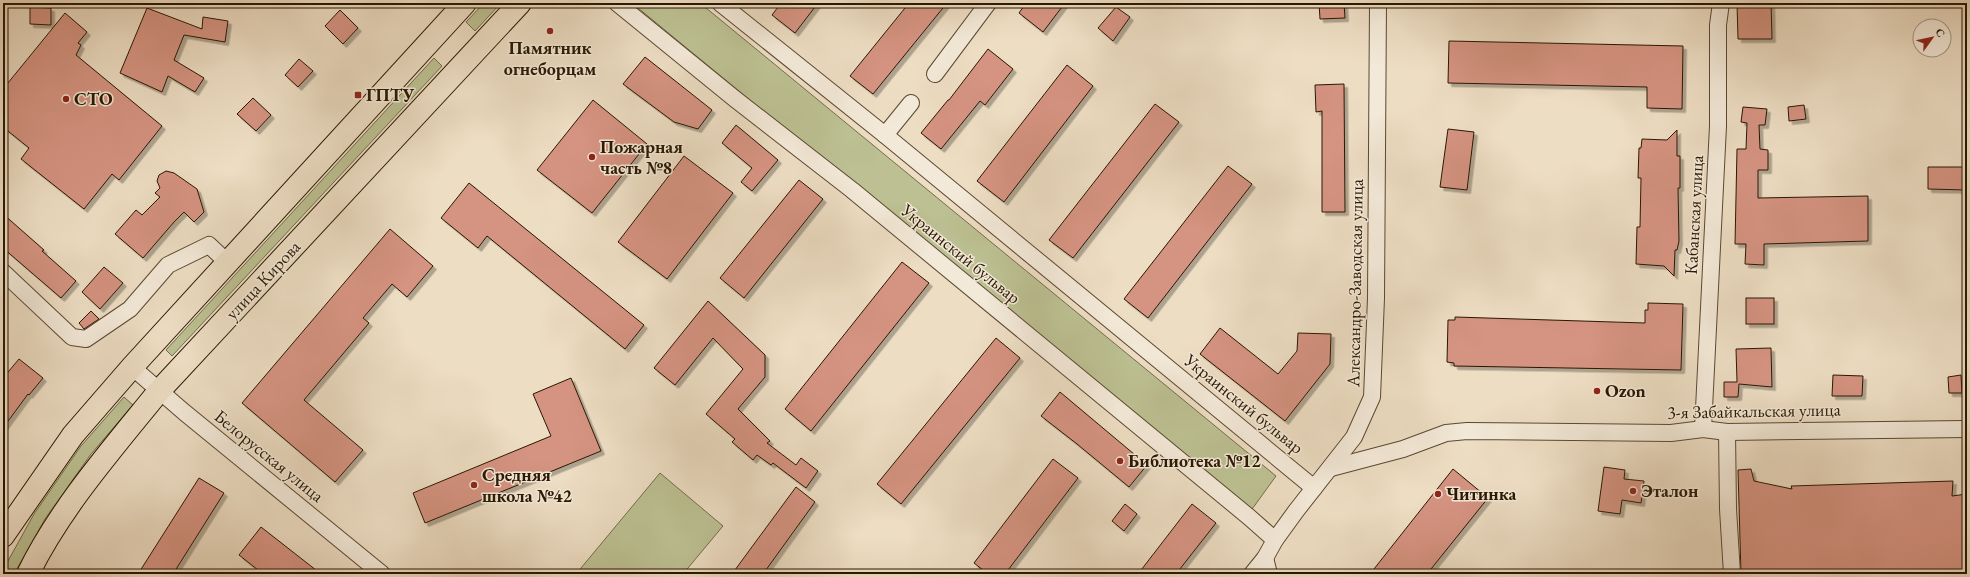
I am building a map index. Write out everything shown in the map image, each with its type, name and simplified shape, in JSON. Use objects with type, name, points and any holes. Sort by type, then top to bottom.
[{"type":"main road","points":[[3,536],[73,435],[227,262],[465,3]]},
{"type":"main road","name":"улица Кирова","points":[[28,574],[76,496],[159,391],[520,3]]},
{"type":"street","name":"Украинский бульвар","points":[[618,3],[735,99],[852,190],[1275,540]]},
{"type":"street","name":"Украинский бульвар","points":[[720,3],[885,135],[1314,488]]},
{"type":"street","points":[[935,74],[988,3]]},
{"type":"street","name":"Александро-Заводская улица","points":[[1252,574],[1265,558],[1275,540],[1354,437],[1372,397],[1376,298],[1378,3]]},
{"type":"street","name":"Кабанская улица","points":[[1703,429],[1718,126],[1718,25],[1721,3]]},
{"type":"street","points":[[885,135],[911,103]]},
{"type":"street","points":[[3,272],[72,337],[86,338],[130,309],[168,265],[209,245],[227,262]]},
{"type":"street","name":"Белорусская улица","points":[[132,367],[159,391],[382,574]]},
{"type":"street","name":"3-я Забайкальская улица","points":[[1331,468],[1403,449],[1446,433],[1467,431],[1671,433],[1703,429],[1727,432],[1967,428]]},
{"type":"street","points":[[1727,432],[1728,508],[1732,574]]},
{"type":"street","points":[[1265,558],[1269,574]]},
{"type":"green space","points":[[484,3],[501,3],[475,31],[466,22]]},
{"type":"green space","points":[[632,3],[700,3],[1276,476],[1250,512]]},
{"type":"green space","points":[[434,58],[442,66],[172,356],[166,350]]},
{"type":"green space","points":[[124,397],[133,405],[91,454],[45,519],[14,574],[3,574],[3,570],[34,514],[81,446]]},
{"type":"green space","points":[[660,473],[723,526],[683,574],[576,574]]},
{"type":"building","points":[[781,3],[818,3],[795,33],[772,15]]},
{"type":"building","points":[[909,3],[947,3],[873,94],[850,76]]},
{"type":"building","points":[[1026,3],[1065,3],[1043,32],[1019,13]]},
{"type":"building","points":[[1319,3],[1344,3],[1345,18],[1320,19]]},
{"type":"building","points":[[1737,3],[1771,3],[1772,39],[1738,39]]},
{"type":"building","points":[[30,7],[51,8],[51,25],[30,24]]},
{"type":"building","points":[[1116,7],[1130,17],[1113,41],[1098,28]]},
{"type":"building","points":[[147,8],[202,29],[203,17],[228,21],[225,42],[184,35],[174,60],[204,78],[195,92],[168,76],[162,92],[120,73]]},
{"type":"building","points":[[340,10],[358,28],[343,44],[325,26]]},
{"type":"building","name":"СТО","points":[[65,13],[87,32],[78,43],[81,45],[76,55],[162,126],[119,180],[112,174],[84,209],[21,159],[29,148],[3,127],[3,89]]},
{"type":"building","points":[[1449,41],[1683,46],[1682,109],[1647,108],[1647,87],[1448,83]]},
{"type":"building","points":[[988,49],[1013,69],[985,105],[980,101],[941,149],[921,133],[949,100]]},
{"type":"building","points":[[645,57],[712,110],[698,129],[674,122],[623,84]]},
{"type":"building","points":[[299,59],[313,71],[298,87],[285,75]]},
{"type":"building","points":[[1067,65],[1093,86],[1004,202],[977,181]]},
{"type":"building","points":[[1344,84],[1345,212],[1322,212],[1322,111],[1316,112],[1315,85]]},
{"type":"building","points":[[253,98],[271,115],[256,131],[237,114]]},
{"type":"building","name":"Пожарная часть №8","points":[[593,100],[647,144],[592,213],[537,170]]},
{"type":"building","points":[[1155,104],[1179,122],[1073,258],[1049,240]]},
{"type":"building","points":[[1804,105],[1806,119],[1789,121],[1788,107]]},
{"type":"building","points":[[1743,107],[1767,109],[1765,125],[1759,125],[1760,149],[1768,150],[1768,170],[1758,170],[1758,198],[1868,196],[1868,241],[1764,244],[1764,265],[1745,264],[1746,244],[1735,244],[1737,149],[1746,149],[1747,123],[1741,122]]},
{"type":"building","points":[[736,125],[778,160],[752,191],[741,182],[752,168],[722,143]]},
{"type":"building","points":[[1448,129],[1474,132],[1467,190],[1440,187]]},
{"type":"building","points":[[1677,130],[1677,156],[1680,156],[1680,188],[1678,188],[1679,241],[1677,250],[1675,250],[1674,276],[1664,266],[1636,264],[1637,227],[1640,227],[1641,178],[1638,178],[1639,148],[1641,148],[1642,139],[1667,140]]},
{"type":"building","points":[[684,156],[733,193],[667,279],[618,242]]},
{"type":"building","points":[[1228,166],[1252,184],[1148,318],[1124,299]]},
{"type":"building","points":[[1928,167],[1967,167],[1967,190],[1928,189]]},
{"type":"building","points":[[166,171],[174,173],[197,189],[204,212],[194,222],[184,212],[143,258],[115,234],[136,210],[142,215],[160,197],[155,193],[160,188],[157,181],[159,175]]},
{"type":"building","points":[[799,180],[823,199],[744,298],[720,278]]},
{"type":"building","points":[[469,183],[644,325],[625,349],[487,236],[478,248],[441,218]]},
{"type":"building","points":[[3,214],[44,250],[42,251],[76,281],[61,298],[3,248]]},
{"type":"building","points":[[390,229],[433,266],[407,297],[392,284],[363,318],[369,323],[304,400],[363,450],[335,482],[242,403]]},
{"type":"building","points":[[902,262],[929,283],[811,431],[785,409]]},
{"type":"building","points":[[104,267],[123,283],[100,309],[82,292]]},
{"type":"building","points":[[1746,298],[1774,298],[1774,324],[1746,324]]},
{"type":"building","points":[[708,301],[765,355],[765,377],[738,409],[770,441],[767,443],[796,465],[801,458],[818,471],[806,488],[773,463],[771,465],[757,455],[753,460],[732,442],[735,439],[706,414],[743,369],[713,338],[675,385],[654,368]]},
{"type":"building","points":[[1648,303],[1683,304],[1681,370],[1454,366],[1454,363],[1447,362],[1448,320],[1455,320],[1455,317],[1645,323],[1645,310],[1648,310]]},
{"type":"building","points":[[91,311],[99,319],[84,329],[79,323]]},
{"type":"building","points":[[1220,328],[1278,374],[1297,351],[1298,333],[1331,334],[1330,364],[1285,421],[1200,354]]},
{"type":"building","points":[[996,338],[1020,358],[901,504],[877,484]]},
{"type":"building","points":[[1771,348],[1772,387],[1739,384],[1738,397],[1724,397],[1724,382],[1737,382],[1736,349]]},
{"type":"building","points":[[19,359],[43,378],[29,395],[28,394],[3,428],[3,378]]},
{"type":"building","points":[[1833,375],[1863,376],[1862,396],[1832,396]]},
{"type":"building","points":[[1961,375],[1962,393],[1949,393],[1948,377]]},
{"type":"building","points":[[571,378],[601,451],[425,523],[413,493],[551,436],[533,394]]},
{"type":"building","points":[[1060,392],[1147,465],[1129,487],[1041,416]]},
{"type":"building","points":[[1053,459],[1078,478],[1005,574],[988,574],[974,563]]},
{"type":"building","points":[[1604,467],[1625,470],[1624,479],[1644,481],[1641,503],[1622,500],[1620,514],[1598,511]]},
{"type":"building","points":[[1453,469],[1488,498],[1427,574],[1370,574]]},
{"type":"building","points":[[1751,469],[1754,481],[1792,489],[1791,486],[1953,481],[1952,496],[1967,494],[1967,574],[1741,574],[1738,470]]},
{"type":"building","points":[[199,478],[224,493],[173,574],[138,574]]},
{"type":"building","points":[[796,487],[815,502],[763,574],[732,574]]},
{"type":"building","points":[[1125,504],[1137,514],[1124,531],[1112,521]]},
{"type":"building","points":[[1192,504],[1216,523],[1176,574],[1138,574]]},
{"type":"building","points":[[261,527],[321,574],[263,574],[239,555]]},
{"type":"place","name":"Памятник огнеборцам","points":[[550,31]]},
{"type":"place","name":"ГПТУ","points":[[358,95]]},
{"type":"place","name":"СТО","points":[[66,99]]},
{"type":"place","name":"Пожарная часть №8","points":[[592,157]]},
{"type":"place","name":"Ozon","points":[[1597,391]]},
{"type":"place","name":"Библиотека №12","points":[[1120,461]]},
{"type":"place","name":"Средняя школа №42","points":[[474,485]]},
{"type":"place","name":"Эталон","points":[[1633,491]]},
{"type":"place","name":"Читинка","points":[[1438,494]]}]
